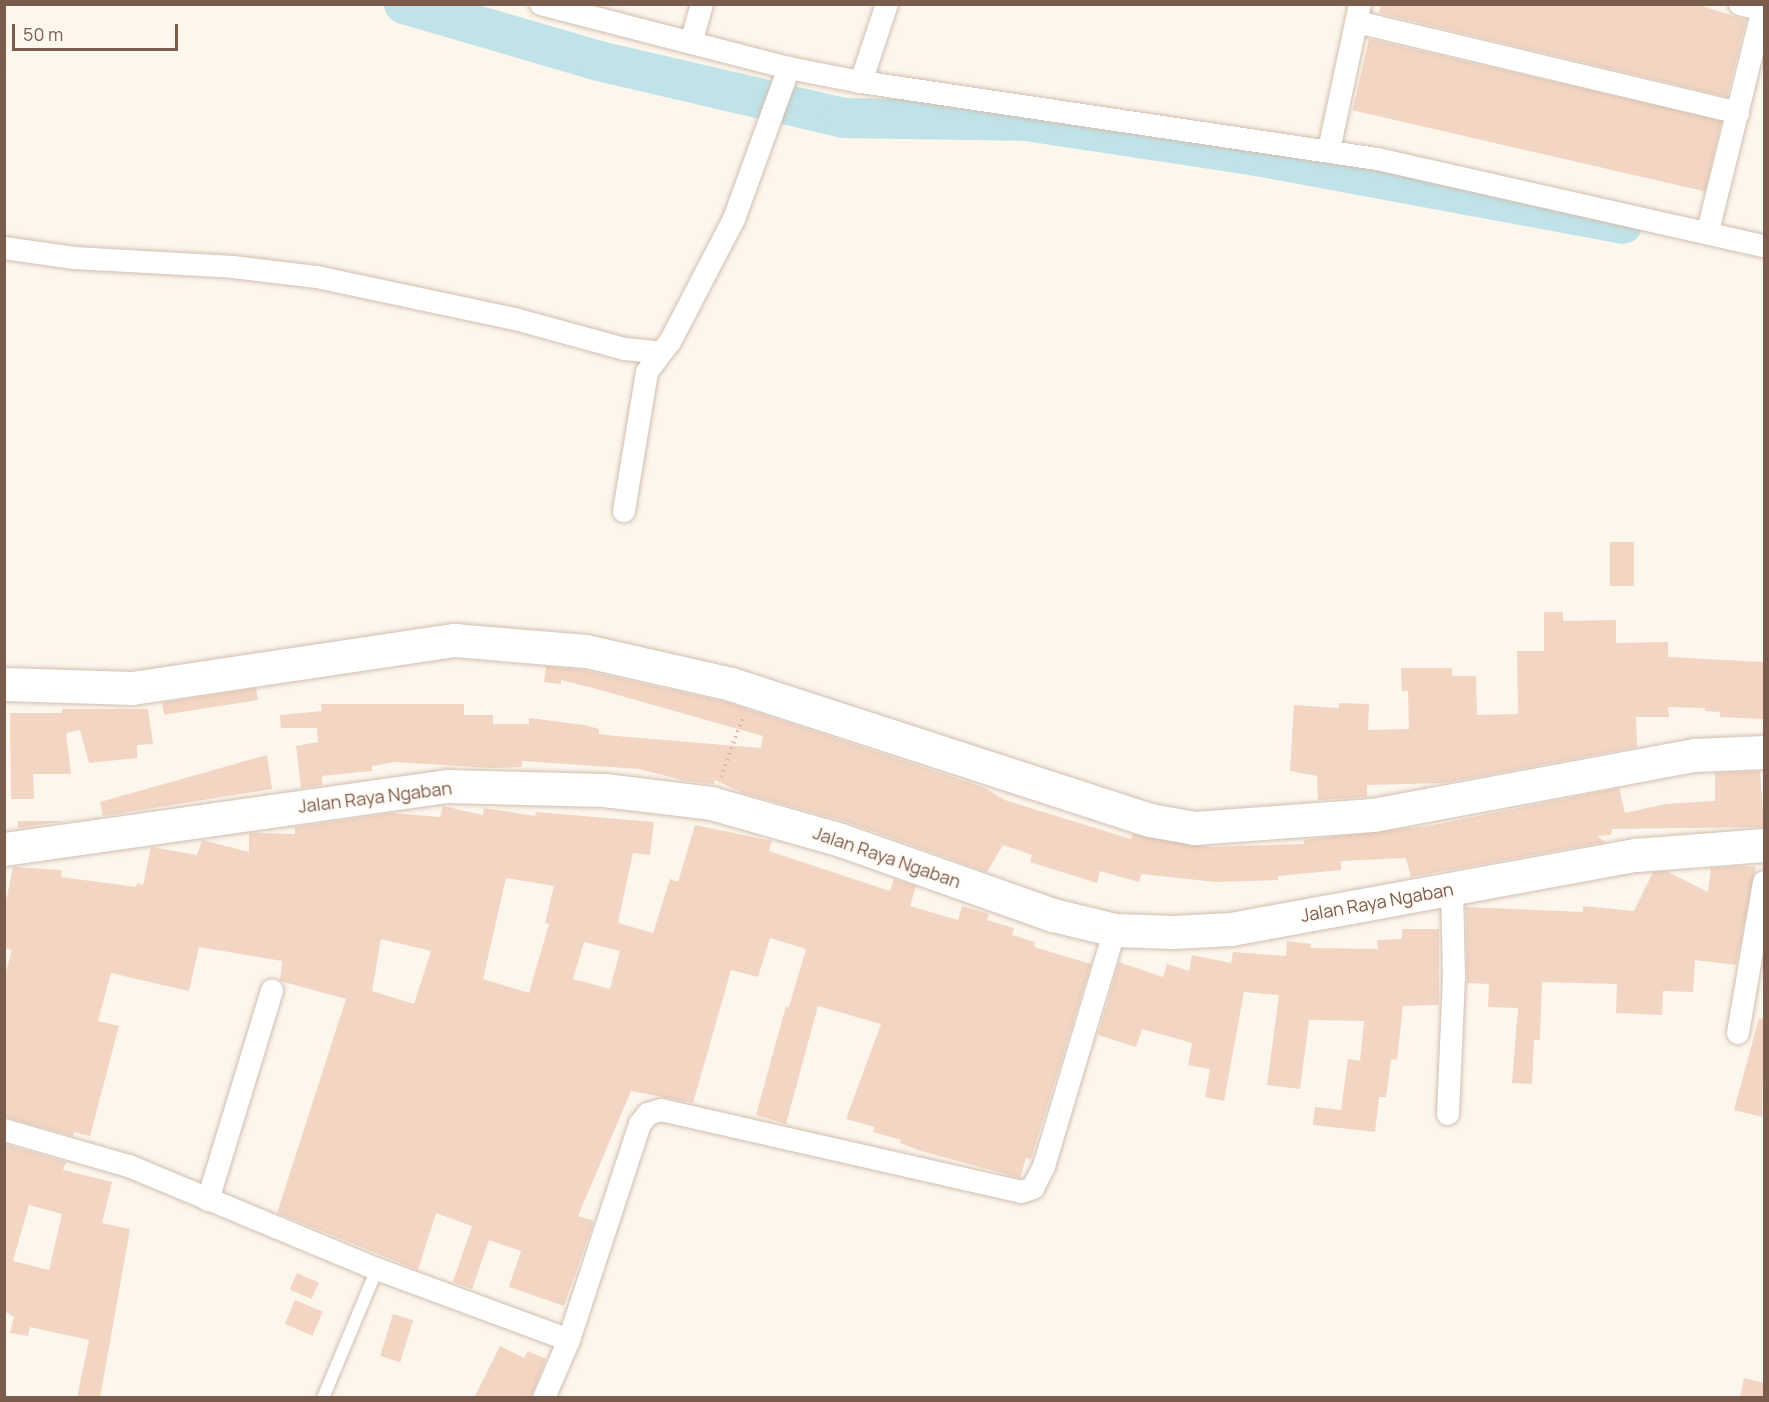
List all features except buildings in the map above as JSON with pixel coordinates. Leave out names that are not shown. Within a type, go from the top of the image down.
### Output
[{"type":"street","points":[[542,4],[789,68],[861,82],[1329,150],[1708,231],[1764,246]]},
{"type":"street","points":[[691,43],[702,4]]},
{"type":"street","points":[[861,82],[886,4]]},
{"type":"street","points":[[1708,231],[1764,7],[1740,4]]},
{"type":"street","points":[[1329,150],[1359,13],[1738,113]]},
{"type":"street","points":[[624,511],[643,382],[734,219],[760,153],[789,68]]},
{"type":"street","points":[[4,248],[74,258],[232,267],[316,277],[515,319],[625,349],[661,353]]},
{"type":"street","points":[[4,684],[132,688],[454,640],[586,651],[731,684],[1150,820],[1194,828],[1395,812],[1694,755],[1764,752]]},
{"type":"street","name":"Jalan Raya Ngaban","points":[[5,853],[447,786],[604,790],[711,803],[778,821],[1053,915],[1115,930],[1231,929],[1636,855],[1764,845]]},
{"type":"street","points":[[1738,1033],[1764,882]]},
{"type":"street","points":[[1448,1114],[1454,977],[1452,888]]},
{"type":"street","points":[[544,1398],[569,1340],[640,1124],[648,1114],[661,1110],[1021,1192],[1034,1188],[1044,1166],[1115,930]]},
{"type":"street","points":[[208,1200],[272,992]]},
{"type":"street","points":[[4,1130],[129,1166],[377,1269],[569,1340]]},
{"type":"lane","points":[[323,1398],[377,1269]]},
{"type":"path","points":[[722,772],[744,714]]},
{"type":"waterway","points":[[404,4],[599,61],[843,118],[1026,121],[1257,156],[1623,224]]}]
